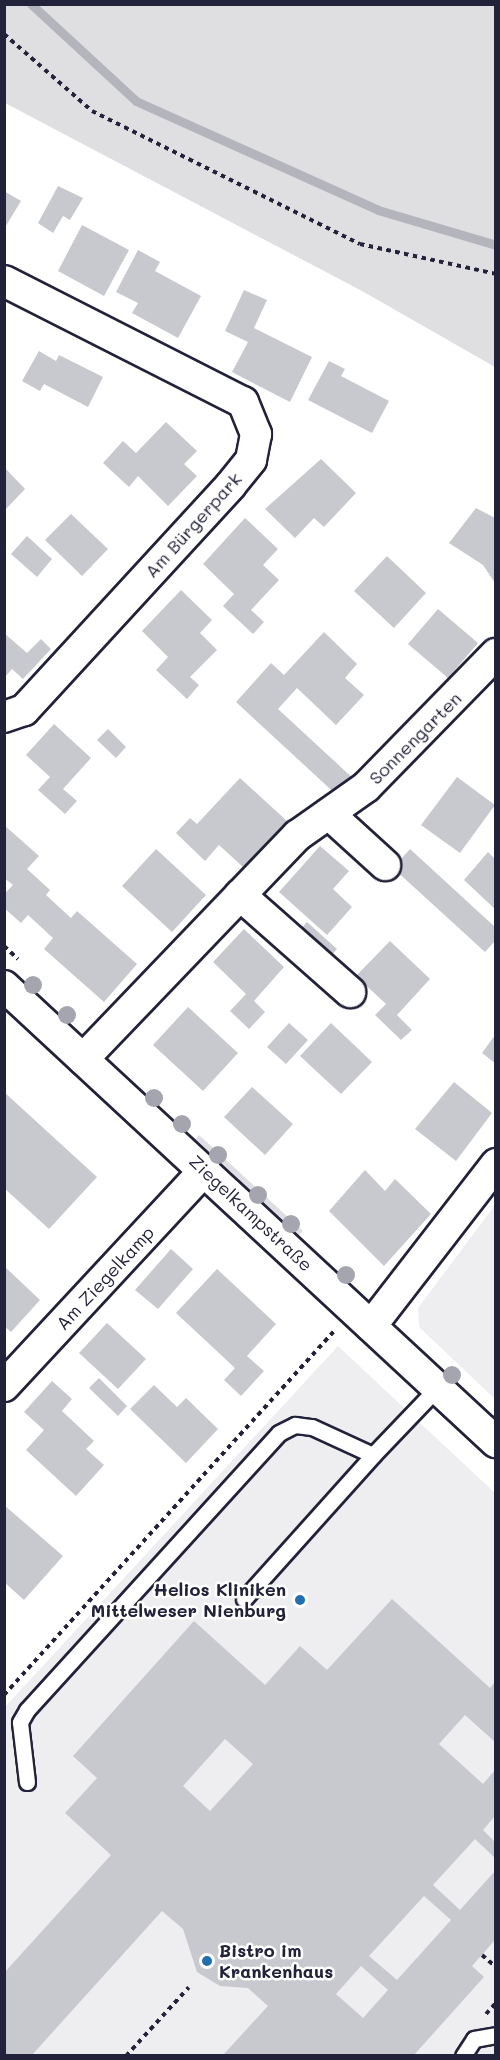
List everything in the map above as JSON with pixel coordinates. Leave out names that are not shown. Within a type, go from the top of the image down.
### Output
[{"type":"street","name":"Am Bürgerpark","points":[[4,281],[243,402],[256,434],[251,460],[231,485],[24,710],[4,717]]},
{"type":"street","name":"Sonnengarten","points":[[83,1059],[298,835],[329,814],[414,744],[495,654]]},
{"type":"street","points":[[329,814],[385,864]]},
{"type":"street","points":[[240,896],[350,992]]},
{"type":"street","name":"Ziegelkampstraße","points":[[4,986],[205,1170],[495,1442]]},
{"type":"street","points":[[363,1318],[495,1164]]},
{"type":"street","name":"Am Ziegelkamp","points":[[4,1386],[205,1170]]},
{"type":"lane","points":[[244,1599],[373,1455],[437,1388]]},
{"type":"lane","points":[[27,1782],[20,1722],[27,1710],[279,1433],[295,1425],[312,1427],[373,1455]]},
{"type":"lane","points":[[463,2055],[474,2039],[495,2035]]},
{"type":"path","points":[[4,34],[92,111],[360,244],[495,274]]},
{"type":"path","points":[[4,1695],[363,1318]]},
{"type":"path","points":[[482,1955],[495,1966]]},
{"type":"path","points":[[126,2055],[189,1987]]},
{"type":"shaded area","points":[[4,5],[495,5],[495,367],[362,291],[5,103]]},
{"type":"shaded area","points":[[199,1135],[303,1231],[299,1235],[196,1139]]},
{"type":"shaded area","points":[[495,1205],[495,1399],[419,1327],[418,1308]]},
{"type":"shaded area","name":"Helios Kliniken Mittelweser Nienburg","points":[[338,1346],[495,1493],[495,2055],[5,2055],[4,1708]]},
{"type":"building","points":[[58,186],[83,198],[70,220],[63,216],[53,233],[38,223]]},
{"type":"building","points":[[4,191],[21,201],[4,229]]},
{"type":"building","points":[[82,225],[129,250],[104,296],[58,271]]},
{"type":"building","points":[[138,250],[160,262],[155,271],[201,296],[178,338],[132,313],[138,303],[116,292]]},
{"type":"building","points":[[244,290],[267,300],[254,328],[312,357],[290,402],[232,372],[248,342],[225,331]]},
{"type":"building","points":[[39,351],[56,361],[59,355],[103,377],[88,407],[44,384],[40,391],[22,381]]},
{"type":"building","points":[[329,361],[345,369],[341,376],[389,401],[372,433],[308,400]]},
{"type":"building","points":[[166,422],[197,451],[184,464],[197,476],[168,506],[138,476],[129,487],[103,463],[123,441],[136,453]]},
{"type":"building","points":[[321,459],[356,493],[324,527],[314,518],[295,538],[265,509]]},
{"type":"building","points":[[5,468],[25,489],[5,510]]},
{"type":"building","points":[[476,508],[495,518],[495,583],[483,565],[449,543]]},
{"type":"building","points":[[71,514],[108,549],[82,576],[45,540]]},
{"type":"building","points":[[245,518],[278,549],[263,565],[279,580],[251,610],[264,622],[253,634],[223,606],[234,594],[203,564]]},
{"type":"building","points":[[27,536],[52,559],[37,577],[11,554]]},
{"type":"building","points":[[387,556],[426,593],[394,628],[354,591]]},
{"type":"building","points":[[181,590],[212,620],[200,633],[217,650],[190,677],[199,685],[187,699],[156,670],[168,657],[142,631]]},
{"type":"building","points":[[438,609],[478,643],[448,678],[408,644]]},
{"type":"building","points":[[324,632],[357,664],[345,678],[364,695],[336,725],[297,688],[278,709],[357,782],[341,799],[236,702],[271,663],[284,675]]},
{"type":"building","points":[[4,633],[27,653],[41,639],[51,649],[23,679],[12,669],[4,678]]},
{"type":"building","points":[[54,724],[91,758],[63,789],[77,801],[65,814],[38,790],[50,777],[26,755]]},
{"type":"building","points":[[108,729],[126,747],[116,758],[97,740]]},
{"type":"building","points":[[457,777],[495,805],[460,853],[421,825]]},
{"type":"building","points":[[240,778],[287,821],[244,868],[219,845],[205,861],[176,833],[190,818],[197,824]]},
{"type":"building","points":[[4,825],[39,856],[27,869],[50,890],[46,895],[71,918],[77,911],[137,964],[104,1002],[44,949],[53,938],[28,915],[21,923],[4,908],[4,894],[13,885],[4,878]]},
{"type":"building","points":[[320,846],[349,871],[333,889],[352,907],[327,935],[279,892]]},
{"type":"building","points":[[156,849],[206,895],[172,932],[122,886]]},
{"type":"building","points":[[410,849],[495,927],[495,941],[485,952],[393,868]]},
{"type":"building","points":[[488,852],[495,859],[495,909],[464,880]]},
{"type":"building","points":[[307,922],[337,949],[327,960],[297,933]]},
{"type":"building","points":[[244,929],[284,967],[254,1001],[265,1012],[249,1029],[230,1011],[246,994],[213,962]]},
{"type":"building","points":[[390,941],[430,979],[397,1015],[412,1030],[401,1040],[375,1015],[386,1004],[356,976]]},
{"type":"building","points":[[188,1007],[238,1053],[203,1091],[153,1045]]},
{"type":"building","points":[[289,1023],[308,1040],[286,1064],[267,1047]]},
{"type":"building","points":[[331,1023],[372,1062],[341,1094],[300,1056]]},
{"type":"building","points":[[495,1035],[495,1063],[482,1053]]},
{"type":"building","points":[[454,1082],[492,1113],[456,1161],[415,1129]]},
{"type":"building","points":[[252,1087],[293,1124],[265,1155],[224,1117]]},
{"type":"building","points":[[4,1092],[97,1177],[49,1229],[4,1188]]},
{"type":"building","points":[[365,1170],[385,1191],[395,1179],[431,1214],[384,1266],[329,1211]]},
{"type":"building","points":[[171,1249],[193,1269],[158,1309],[135,1290]]},
{"type":"building","points":[[4,1266],[40,1300],[11,1332],[4,1326]]},
{"type":"building","points":[[217,1269],[276,1324],[247,1356],[264,1371],[241,1396],[224,1380],[235,1368],[176,1313]]},
{"type":"building","points":[[107,1323],[146,1359],[118,1389],[79,1353]]},
{"type":"building","points":[[99,1378],[127,1406],[118,1416],[89,1388]]},
{"type":"building","points":[[52,1381],[72,1399],[62,1411],[94,1441],[86,1449],[104,1465],[76,1496],[26,1450],[44,1430],[24,1412]]},
{"type":"building","points":[[154,1385],[177,1407],[186,1398],[218,1429],[186,1463],[130,1409]]},
{"type":"building","points":[[4,1505],[63,1556],[24,1600],[4,1582]]},
{"type":"building","points":[[392,1599],[490,1688],[495,1682],[495,1742],[465,1715],[439,1744],[483,1784],[495,1770],[495,1816],[483,1830],[495,1842],[495,1858],[475,1839],[433,1885],[460,1910],[495,1871],[495,1940],[472,1966],[484,1977],[414,2055],[223,2055],[268,2006],[248,1988],[220,1986],[197,1972],[183,1929],[162,1911],[32,2055],[4,2055],[4,1973],[111,1855],[65,1813],[97,1778],[73,1756],[194,1621],[265,1685],[300,1646],[327,1670]],"holes":[[[225,1739],[253,1764],[210,1811],[183,1786]],[[424,1896],[451,1920],[397,1980],[369,1956]],[[361,1966],[388,1990],[363,2018],[336,1994]]]},
{"type":"waterway","points":[[31,4],[136,101],[378,210],[496,245]]},
{"type":"place","name":"Helios Kliniken Mittelweser Nienburg","points":[[300,1600]]},
{"type":"place","name":"Bistro im Krankenhaus","points":[[207,1961]]}]
